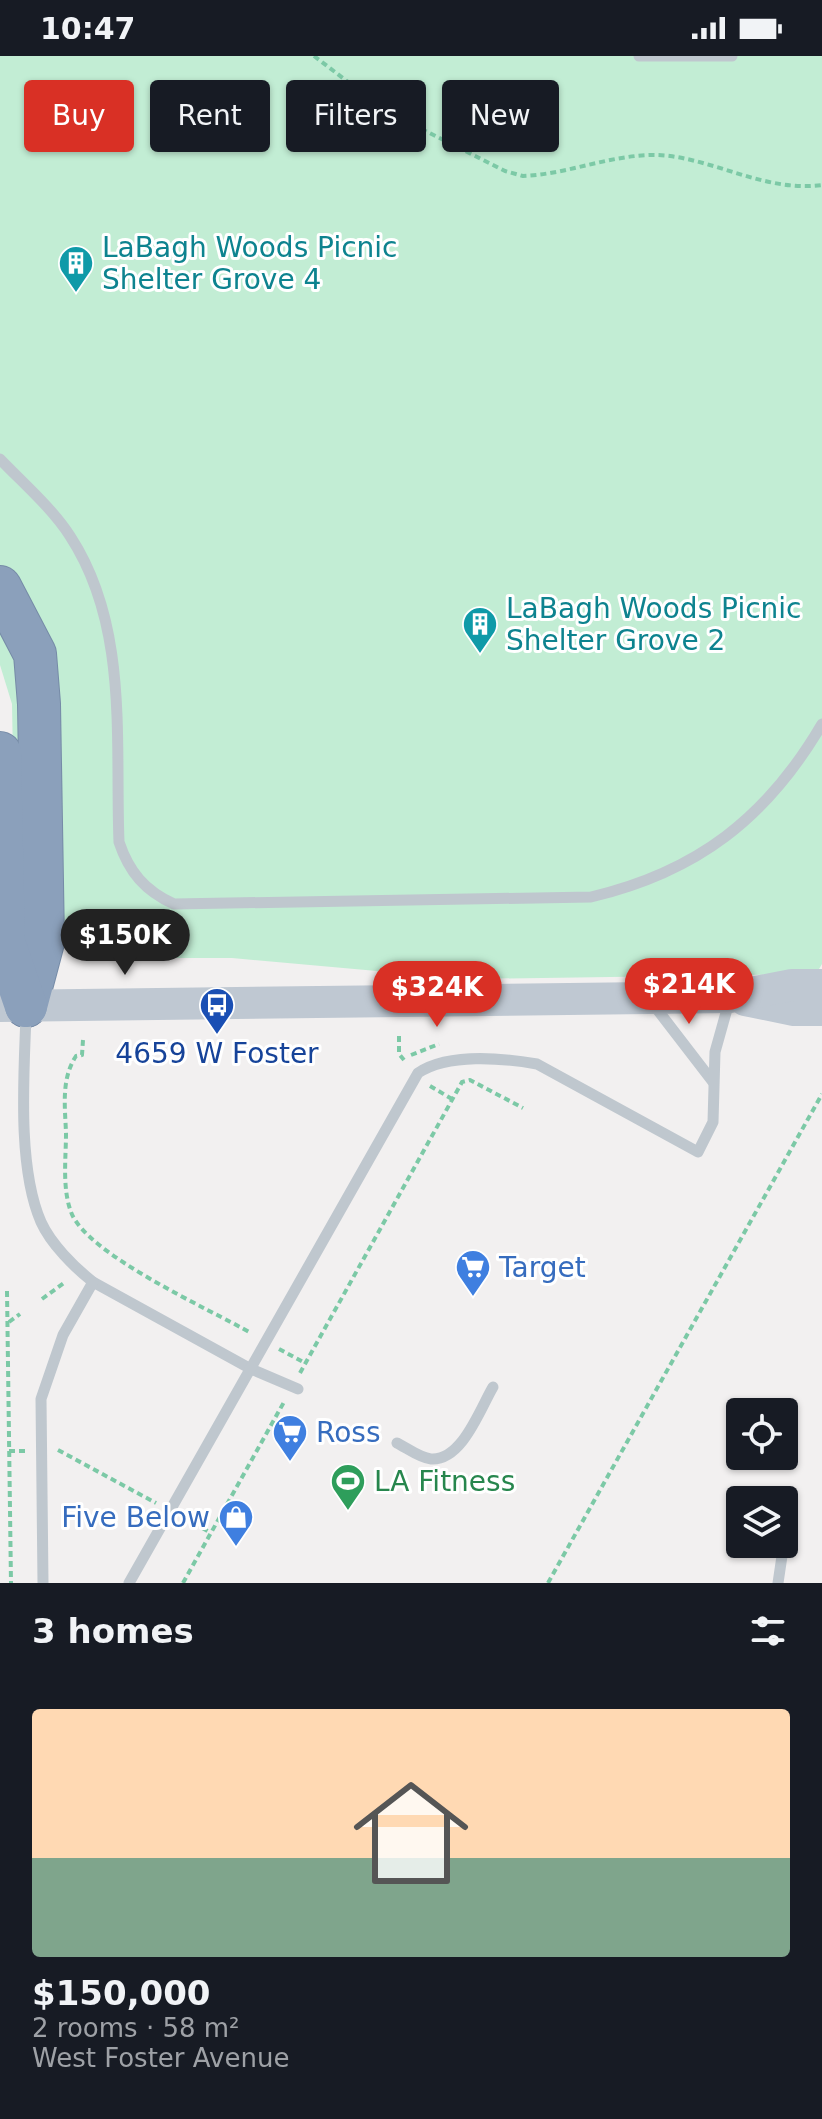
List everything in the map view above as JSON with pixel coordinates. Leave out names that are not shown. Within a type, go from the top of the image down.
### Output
[{"type":"highway","points":[[0,587],[35,654],[39,704],[43,942],[13,1006]]},
{"type":"highway","points":[[0,753],[4,942],[13,1006]]},
{"type":"main road","points":[[13,1006],[730,997],[792,985],[822,985]]},
{"type":"main road","points":[[730,997],[794,1010],[822,1010]]},
{"type":"lane","points":[[639,56],[732,56]]},
{"type":"lane","points":[[0,459],[68,532],[96,584],[105,616],[115,682],[119,842],[126,864],[140,881],[155,896],[174,904],[591,897],[618,891],[651,880],[700,856],[733,833],[778,790],[822,724]]},
{"type":"lane","points":[[129,1583],[418,1073],[432,1064],[508,1059],[537,1064],[698,1152],[713,1122],[715,1052],[730,997]]},
{"type":"lane","points":[[649,998],[714,1082]]},
{"type":"lane","points":[[13,1006],[27,1152],[42,1224],[75,1268],[93,1282],[251,1369],[295,1388]]},
{"type":"lane","points":[[43,1583],[41,1399],[63,1335],[93,1282]]},
{"type":"lane","points":[[397,1443],[428,1459],[444,1458],[458,1445],[493,1387]]},
{"type":"lane","points":[[778,1583],[782,1558]]},
{"type":"path","points":[[314,56],[386,111],[505,171],[523,176],[639,156],[672,156],[775,184],[822,185]]},
{"type":"path","points":[[399,1036],[399,1054],[404,1060]]},
{"type":"path","points":[[83,1040],[82,1055],[76,1056],[65,1076],[66,1189],[71,1212],[80,1229],[101,1249],[305,1363]]},
{"type":"path","points":[[183,1583],[295,1388],[305,1363],[462,1082],[470,1080],[523,1108]]},
{"type":"path","points":[[548,1583],[822,1094]]},
{"type":"path","points":[[42,1299],[64,1283]]},
{"type":"path","points":[[7,1291],[11,1583]]},
{"type":"path","points":[[8,1322],[20,1314]]},
{"type":"path","points":[[0,1331],[7,1331]]},
{"type":"path","points":[[9,1451],[60,1450],[211,1533]]},
{"type":"green space","points":[[0,56],[822,56],[822,964],[816,974],[466,979],[232,958],[114,958],[77,941],[65,926],[57,900],[0,569]]},
{"type":"green space","points":[[0,609],[24,671],[16,924],[12,704],[0,665]]},
{"type":"place","name":"LaBagh Woods Picnic Shelter Grove 4","points":[[76,294]]},
{"type":"place","name":"LaBagh Woods Picnic Shelter Grove 2","points":[[480,655]]},
{"type":"place","name":"4659 W Foster","points":[[217,1036]]},
{"type":"place","name":"Target","points":[[473,1298]]},
{"type":"place","name":"Ross","points":[[290,1463]]},
{"type":"place","name":"LA Fitness","points":[[348,1512]]},
{"type":"place","name":"Five Below","points":[[236,1548]]}]
